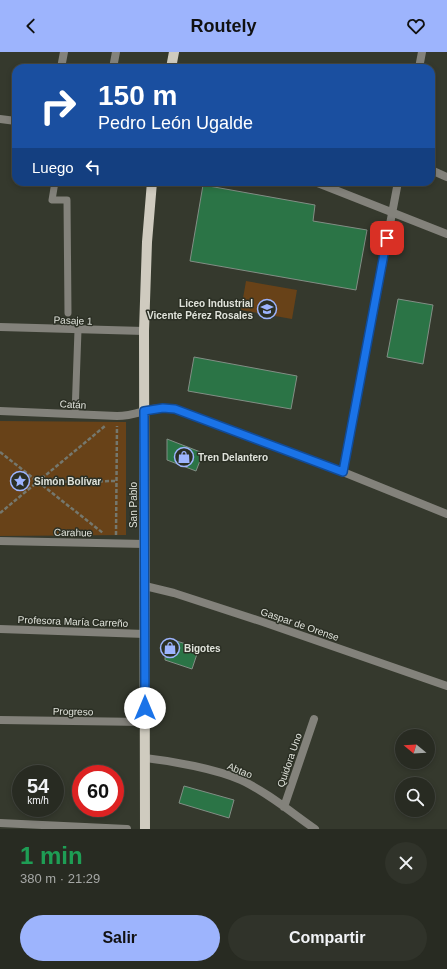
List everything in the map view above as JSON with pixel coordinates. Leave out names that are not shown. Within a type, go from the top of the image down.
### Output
[{"type":"main road","points":[[172,64],[174,52]]},
{"type":"main road","name":"San Pablo","points":[[145,829],[144,331],[147,242],[152,186]]},
{"type":"street","points":[[62,64],[64,52]]},
{"type":"street","points":[[114,64],[116,52]]},
{"type":"street","points":[[420,64],[422,52]]},
{"type":"street","points":[[0,119],[12,120]]},
{"type":"street","points":[[435,172],[447,177]]},
{"type":"street","points":[[325,186],[447,234]]},
{"type":"street","points":[[343,472],[397,186]]},
{"type":"street","name":"Pasaje 1","points":[[0,327],[144,331]]},
{"type":"street","name":"Catán","points":[[0,411],[129,416],[144,411],[163,408],[175,409],[343,472],[447,514]]},
{"type":"street","name":"Carahue","points":[[0,541],[145,544]]},
{"type":"street","name":"Gaspar de Orense","points":[[145,586],[169,592],[231,612],[447,686]]},
{"type":"street","name":"Profesora María Carreño","points":[[0,629],[145,634]]},
{"type":"street","name":"Quidora Uno","points":[[284,807],[314,719]]},
{"type":"street","name":"Progreso","points":[[0,720],[145,722]]},
{"type":"street","name":"Abtao","points":[[145,758],[208,770],[240,780],[284,807],[315,829]]},
{"type":"street","points":[[0,824],[33,827],[127,829]]},
{"type":"lane","points":[[54,186],[52,200],[67,200],[68,313]]},
{"type":"lane","points":[[75,414],[78,330]]},
{"type":"path","points":[[116,543],[117,416]]},
{"type":"path","points":[[0,513],[117,416]]},
{"type":"path","points":[[0,452],[116,543]]},
{"type":"path","points":[[38,482],[117,481]]},
{"type":"shaded area","points":[[246,281],[297,290],[292,319],[241,310]]},
{"type":"shaded area","points":[[0,421],[126,422],[126,535],[0,536]]},
{"type":"building","points":[[203,186],[315,205],[313,221],[367,230],[356,290],[190,261]]},
{"type":"building","points":[[398,299],[433,305],[423,364],[387,357]]},
{"type":"building","points":[[194,357],[297,376],[291,409],[188,391]]},
{"type":"building","name":"Tren Delantero","points":[[167,439],[203,453],[196,471],[167,460]]},
{"type":"building","points":[[170,639],[199,648],[192,669],[165,660],[166,642]]},
{"type":"building","points":[[184,786],[234,800],[229,818],[179,803]]},
{"type":"place","name":"Liceo Industrial Vicente Pérez Rosales","points":[[267,309]]},
{"type":"place","name":"Tren Delantero","points":[[184,457]]},
{"type":"place","name":"Simón Bolívar","points":[[20,481]]},
{"type":"place","name":"Bigotes","points":[[170,648]]},
{"type":"route","points":[[145,708],[144,411],[163,408],[175,409],[343,472],[387,238]]}]
